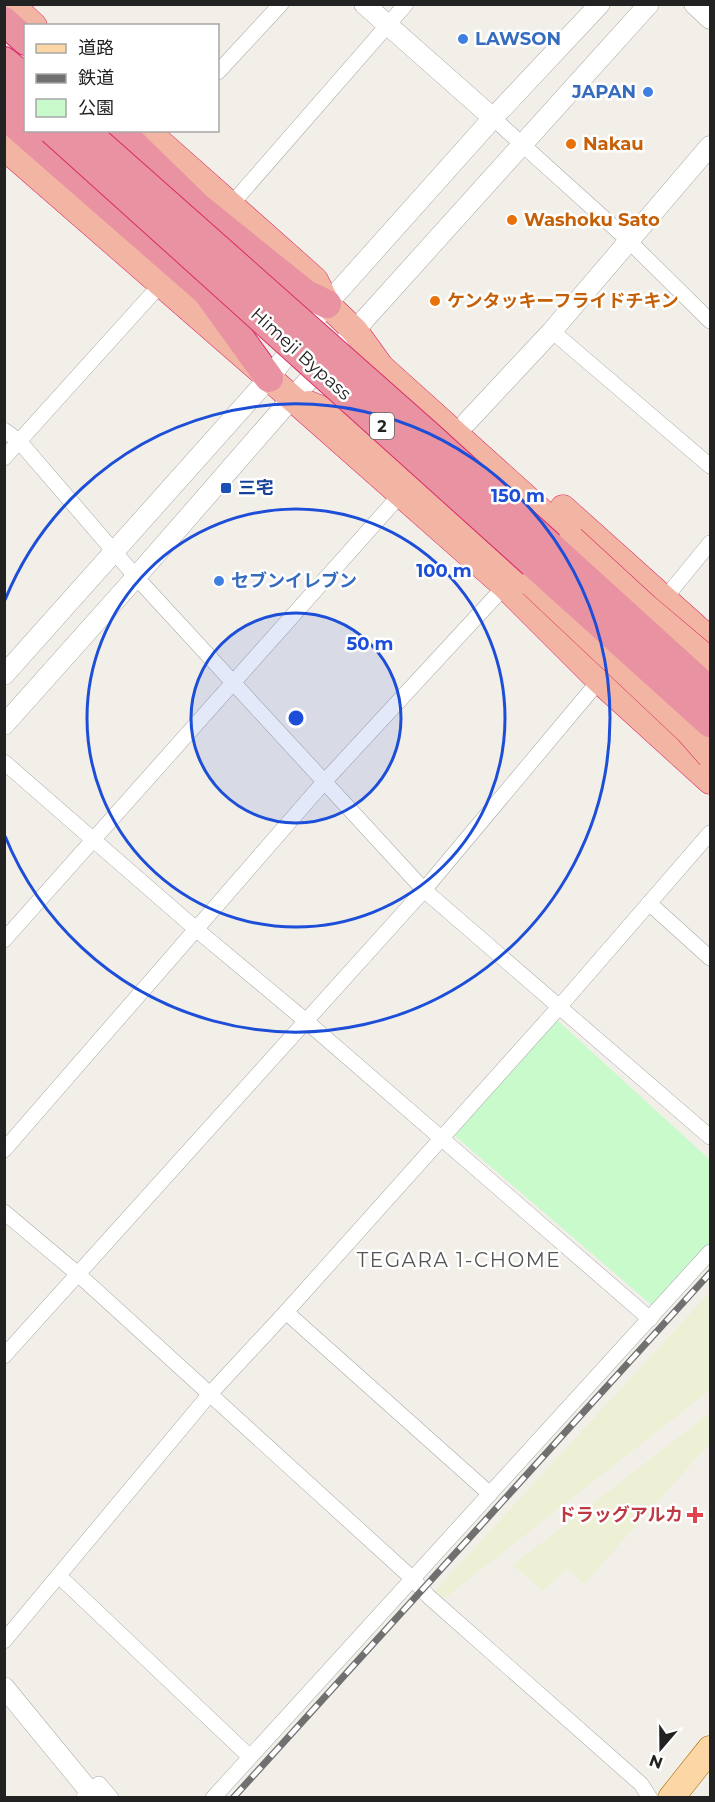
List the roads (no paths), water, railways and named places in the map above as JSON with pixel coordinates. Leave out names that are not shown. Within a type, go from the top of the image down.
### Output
[{"type":"highway","points":[[11,4],[32,24]]},
{"type":"highway","points":[[4,21],[24,39]]},
{"type":"highway","points":[[4,61],[24,77]]},
{"type":"highway","points":[[4,88],[14,125],[161,284],[505,586],[600,681],[711,781]]},
{"type":"highway","points":[[14,125],[207,292],[269,378]]},
{"type":"highway","name":"Himeji Bypass","points":[[54,132],[699,727],[711,748]]},
{"type":"highway","name":"Himeji Bypass","points":[[86,132],[427,434],[711,691]]},
{"type":"highway","points":[[121,132],[198,207],[306,294],[327,304],[354,330],[381,367],[646,606],[711,661]]},
{"type":"highway","points":[[155,133],[230,206],[315,280],[327,304]]},
{"type":"highway","points":[[354,330],[390,354],[711,640]]},
{"type":"highway","points":[[292,398],[341,417],[699,727],[711,756]]},
{"type":"main road","points":[[670,1797],[711,1749]]},
{"type":"street","points":[[219,71],[280,4]]},
{"type":"street","points":[[364,4],[628,240],[711,321]]},
{"type":"street","points":[[230,206],[406,4]]},
{"type":"street","points":[[4,675],[269,378],[327,304],[493,118],[600,4]]},
{"type":"street","points":[[4,725],[292,398],[648,4]]},
{"type":"street","points":[[694,4],[711,20]]},
{"type":"street","points":[[467,422],[552,331],[711,146]]},
{"type":"street","points":[[4,458],[161,284]]},
{"type":"street","points":[[552,331],[711,466]]},
{"type":"street","points":[[4,430],[19,441],[136,577],[424,890],[711,1137]]},
{"type":"street","points":[[4,940],[401,494]]},
{"type":"street","points":[[4,1356],[424,890],[600,681],[711,543]]},
{"type":"street","points":[[4,1150],[324,782],[505,586]]},
{"type":"street","points":[[4,762],[650,1319]]},
{"type":"street","points":[[4,1641],[209,1395],[560,1006],[711,833]]},
{"type":"street","points":[[649,903],[711,958]]},
{"type":"street","points":[[4,1212],[79,1275],[413,1579],[423,1591],[641,1784],[650,1797]]},
{"type":"street","points":[[213,1797],[711,1252]]},
{"type":"street","points":[[286,1312],[490,1494]]},
{"type":"street","points":[[59,1576],[250,1757]]},
{"type":"street","points":[[4,1687],[89,1795],[99,1784],[111,1797]]},
{"type":"railway","points":[[233,1798],[710,1273]]},
{"type":"place","name":"LAWSON","points":[[463,39]]},
{"type":"place","name":"JAPAN","points":[[648,92]]},
{"type":"place","name":"Nakau","points":[[571,144]]},
{"type":"place","name":"Washoku Sato","points":[[512,220]]},
{"type":"place","name":"ケンタッキーフライドチキン","points":[[435,301]]},
{"type":"place","name":"三宅","points":[[226,488]]},
{"type":"place","name":"セブンイレブン","points":[[219,581]]},
{"type":"place","name":"ドラッグアルカ","points":[[695,1515]]},
{"type":"district","name":"TEGARA 1-CHOME","points":[[459,1260]]}]
